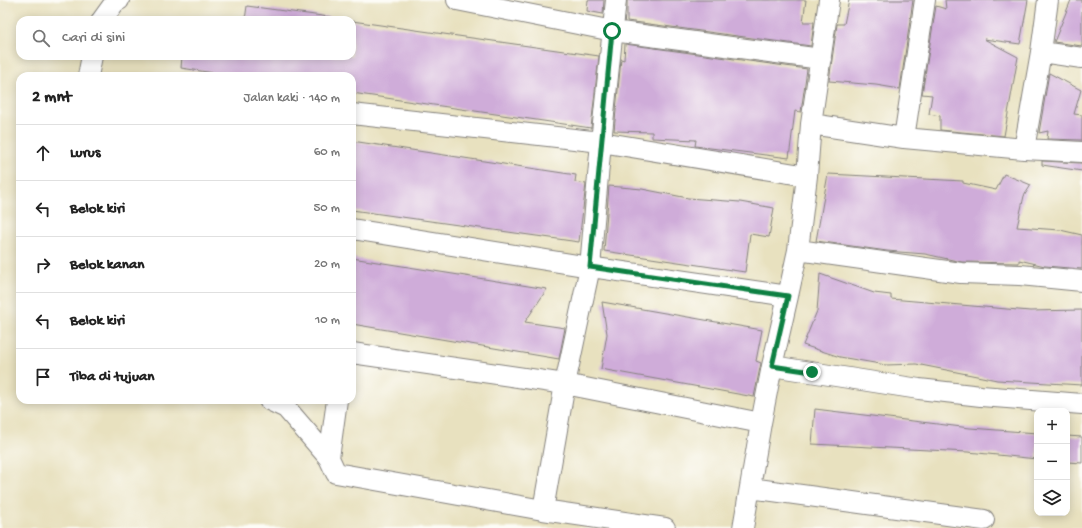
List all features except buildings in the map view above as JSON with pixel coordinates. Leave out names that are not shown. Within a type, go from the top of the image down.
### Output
[{"type":"street","points":[[105,16],[115,2],[119,0]]},
{"type":"street","points":[[457,0],[612,31],[821,59]]},
{"type":"street","points":[[543,510],[565,384],[590,267],[616,0]]},
{"type":"street","points":[[743,528],[772,366],[798,250],[807,176],[811,124],[829,0]]},
{"type":"street","points":[[904,138],[925,0]]},
{"type":"street","points":[[1024,149],[1041,52],[1048,0]]},
{"type":"street","points":[[1041,52],[1082,58]]},
{"type":"street","points":[[89,72],[91,60]]},
{"type":"street","points":[[356,114],[601,142],[807,176]]},
{"type":"street","points":[[811,124],[904,138],[1024,149],[1082,152]]},
{"type":"street","points":[[356,230],[590,267],[788,296]]},
{"type":"street","points":[[798,250],[962,273],[1020,275],[1082,281]]},
{"type":"street","points":[[356,354],[565,384],[761,423]]},
{"type":"street","points":[[772,366],[919,389],[981,396],[1082,404]]},
{"type":"street","points":[[278,404],[286,408],[329,458],[336,473],[543,510],[664,528]]},
{"type":"street","points":[[329,458],[336,404]]},
{"type":"street","points":[[750,488],[984,520]]},
{"type":"route","points":[[612,31],[590,267],[788,296],[772,366],[812,372]]}]
